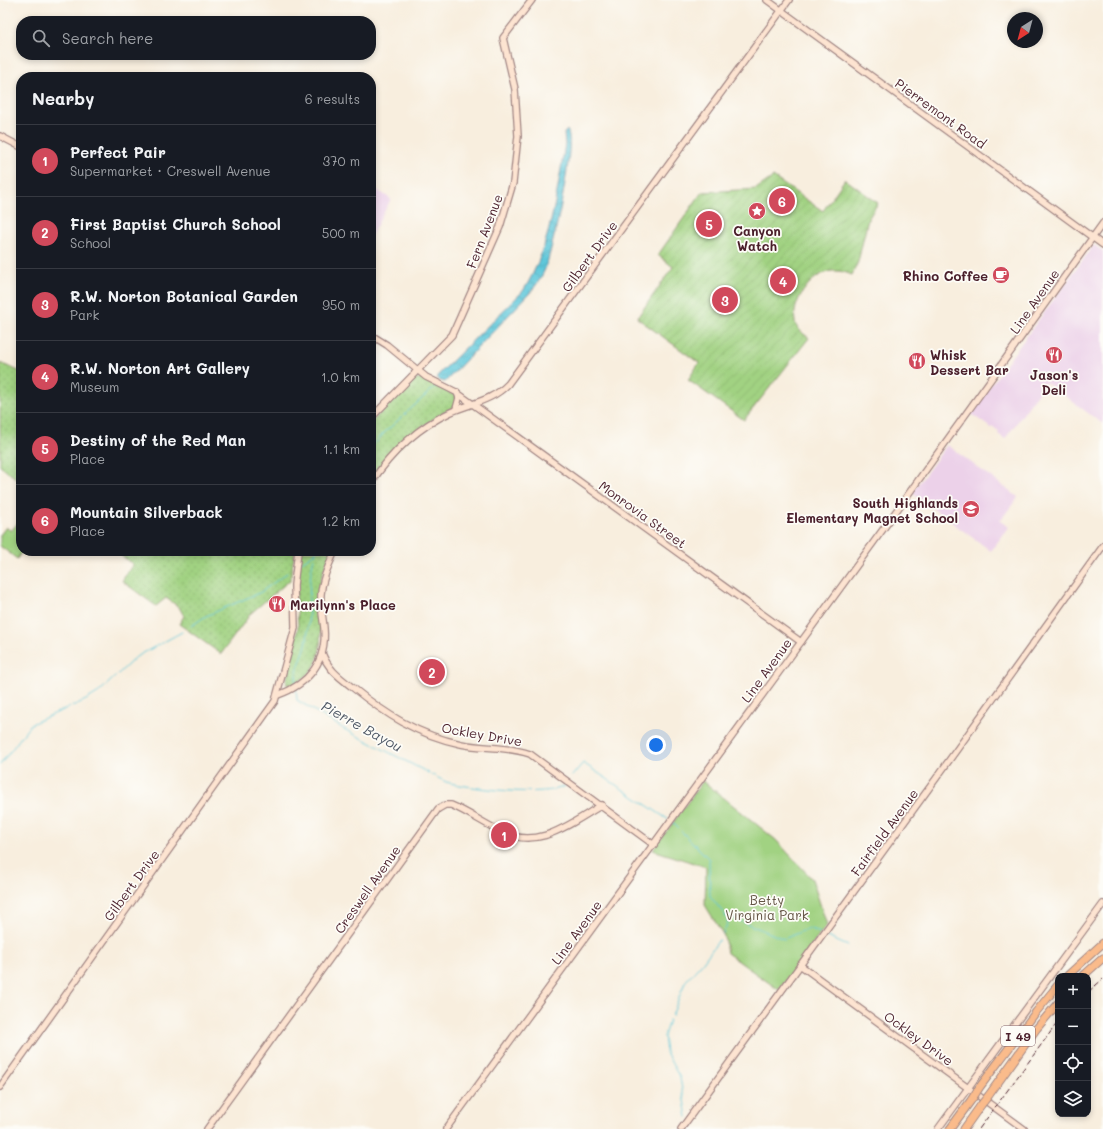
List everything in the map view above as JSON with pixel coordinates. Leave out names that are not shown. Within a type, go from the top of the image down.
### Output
[{"type":"highway","points":[[1070,973],[1103,943]]},
{"type":"highway","points":[[1086,973],[1103,958]]},
{"type":"highway","name":"I 49","points":[[950,1129],[979,1088],[1055,989]]},
{"type":"highway","name":"I 49","points":[[964,1129],[1055,1007]]},
{"type":"street","name":"Fern Avenue","points":[[376,413],[418,371],[454,331],[506,211],[515,170],[518,126],[516,89],[503,38],[532,0]]},
{"type":"street","name":"Pierremont Road","points":[[767,0],[1103,244]]},
{"type":"street","name":"Gilbert Drive","points":[[376,476],[389,459],[414,434],[456,409],[499,393],[516,374],[789,0]]},
{"type":"street","points":[[0,136],[16,144]]},
{"type":"street","name":"Line Avenue","points":[[446,1129],[654,845],[1103,223]]},
{"type":"street","points":[[376,338],[387,345],[429,379],[454,390],[472,404]]},
{"type":"street","points":[[454,390],[459,398],[456,409]]},
{"type":"street","name":"Monrovia Street","points":[[472,404],[800,642]]},
{"type":"street","name":"Fairfield Avenue","points":[[683,1126],[1103,546]]},
{"type":"street","points":[[278,695],[295,628],[294,585],[297,556]]},
{"type":"street","points":[[278,695],[298,685],[316,669],[322,653],[324,630],[321,602],[322,586],[333,556]]},
{"type":"street","name":"Ockley Drive","points":[[322,653],[329,667],[336,674],[375,706],[403,724],[447,741],[476,746],[511,749],[530,754],[602,805],[654,845]]},
{"type":"street","name":"Gilbert Drive","points":[[0,1087],[259,725],[278,695]]},
{"type":"street","name":"Creswell Avenue","points":[[207,1129],[438,809],[445,805],[451,805],[506,834],[519,838],[532,839],[551,834],[602,805]]},
{"type":"street","points":[[938,1129],[1103,904]]},
{"type":"street","name":"Ockley Drive","points":[[800,965],[1024,1129]]},
{"type":"shaded area","points":[[376,189],[391,199],[376,227]]},
{"type":"shaded area","points":[[1094,245],[1103,251],[1103,424],[1046,382],[1005,439],[998,434],[999,431],[993,427],[991,428],[970,413]]},
{"type":"shaded area","name":"South Highlands Elementary Magnet School","points":[[947,445],[1018,497],[1000,521],[1009,527],[991,551],[913,494],[913,491]]},
{"type":"green space","points":[[773,177],[823,211],[845,179],[878,203],[868,219],[858,262],[852,275],[837,271],[820,275],[813,280],[800,296],[795,313],[795,322],[799,329],[809,338],[744,420],[688,380],[699,363],[637,318],[673,267],[658,255],[702,192],[756,189]]},
{"type":"green space","points":[[0,363],[16,370],[16,478],[0,466]]},
{"type":"green space","points":[[422,378],[457,396],[456,406],[431,421],[409,438],[376,473],[376,417],[414,379]]},
{"type":"green space","points":[[16,525],[16,556],[19,556],[17,559],[0,546],[0,535],[6,527],[11,531]]},
{"type":"green space","points":[[122,556],[294,556],[290,580],[251,613],[221,654],[179,624],[184,616],[179,607],[166,598],[156,606],[122,581],[133,564]]},
{"type":"green space","points":[[300,556],[330,556],[324,571],[319,592],[320,640],[316,663],[310,672],[301,680],[294,684],[287,685],[286,682],[298,627],[296,590]]},
{"type":"green space","name":"Betty Virginia Park","points":[[703,781],[776,840],[812,879],[827,925],[779,990],[727,953],[724,936],[705,905],[706,867],[653,850]]},
{"type":"water","points":[[567,130],[569,139],[569,155],[566,175],[558,221],[542,276],[528,295],[445,382],[438,380],[438,375],[523,291],[532,275],[540,257],[551,220],[565,144],[564,133]]},
{"type":"waterway","name":"Pierre Bayou","points":[[376,442],[384,433],[437,385]]},
{"type":"waterway","points":[[302,562],[311,556]]},
{"type":"waterway","name":"Pierre Bayou","points":[[296,683],[297,672],[307,639],[311,573],[315,556]]},
{"type":"waterway","points":[[191,626],[206,616],[261,592],[287,573]]},
{"type":"waterway","points":[[0,765],[31,724],[86,700],[99,692],[136,657],[182,632]]},
{"type":"waterway","name":"Pierre Bayou","points":[[296,688],[297,700],[344,729],[446,782],[471,787],[525,792],[555,790],[565,786]]},
{"type":"waterway","name":"Pierre Bayou","points":[[572,776],[583,763],[669,820]]},
{"type":"waterway","points":[[672,822],[709,859],[710,896],[725,915],[728,922],[723,934]]},
{"type":"waterway","points":[[726,915],[784,939],[809,928],[820,933]]},
{"type":"waterway","points":[[825,936],[848,946]]},
{"type":"waterway","points":[[672,1016],[685,982],[703,962],[719,940]]},
{"type":"waterway","points":[[669,1020],[664,1036],[666,1053],[680,1078],[687,1117]]},
{"type":"waterway","points":[[688,1124],[689,1129]]},
{"type":"railway","points":[[1091,989],[1103,979]]},
{"type":"railway","points":[[979,1129],[1055,1026]]},
{"type":"place","name":"Mountain Silverback","points":[[782,201]]},
{"type":"place","name":"Canyon Watch","points":[[757,211]]},
{"type":"place","name":"Destiny of the Red Man","points":[[709,224]]},
{"type":"place","name":"Rhino Coffee","points":[[1001,275]]},
{"type":"place","name":"R.W. Norton Art Gallery","points":[[783,281]]},
{"type":"place","name":"R.W. Norton Botanical Garden","points":[[725,300]]},
{"type":"place","name":"Jason's Deli","points":[[1054,355]]},
{"type":"place","name":"Whisk Dessert Bar","points":[[917,361]]},
{"type":"place","name":"South Highlands Elementary Magnet School","points":[[971,509]]},
{"type":"place","name":"Marilynn's Place","points":[[277,604]]},
{"type":"place","name":"First Baptist Church School","points":[[432,672]]},
{"type":"place","name":"Perfect Pair","points":[[504,835]]}]
